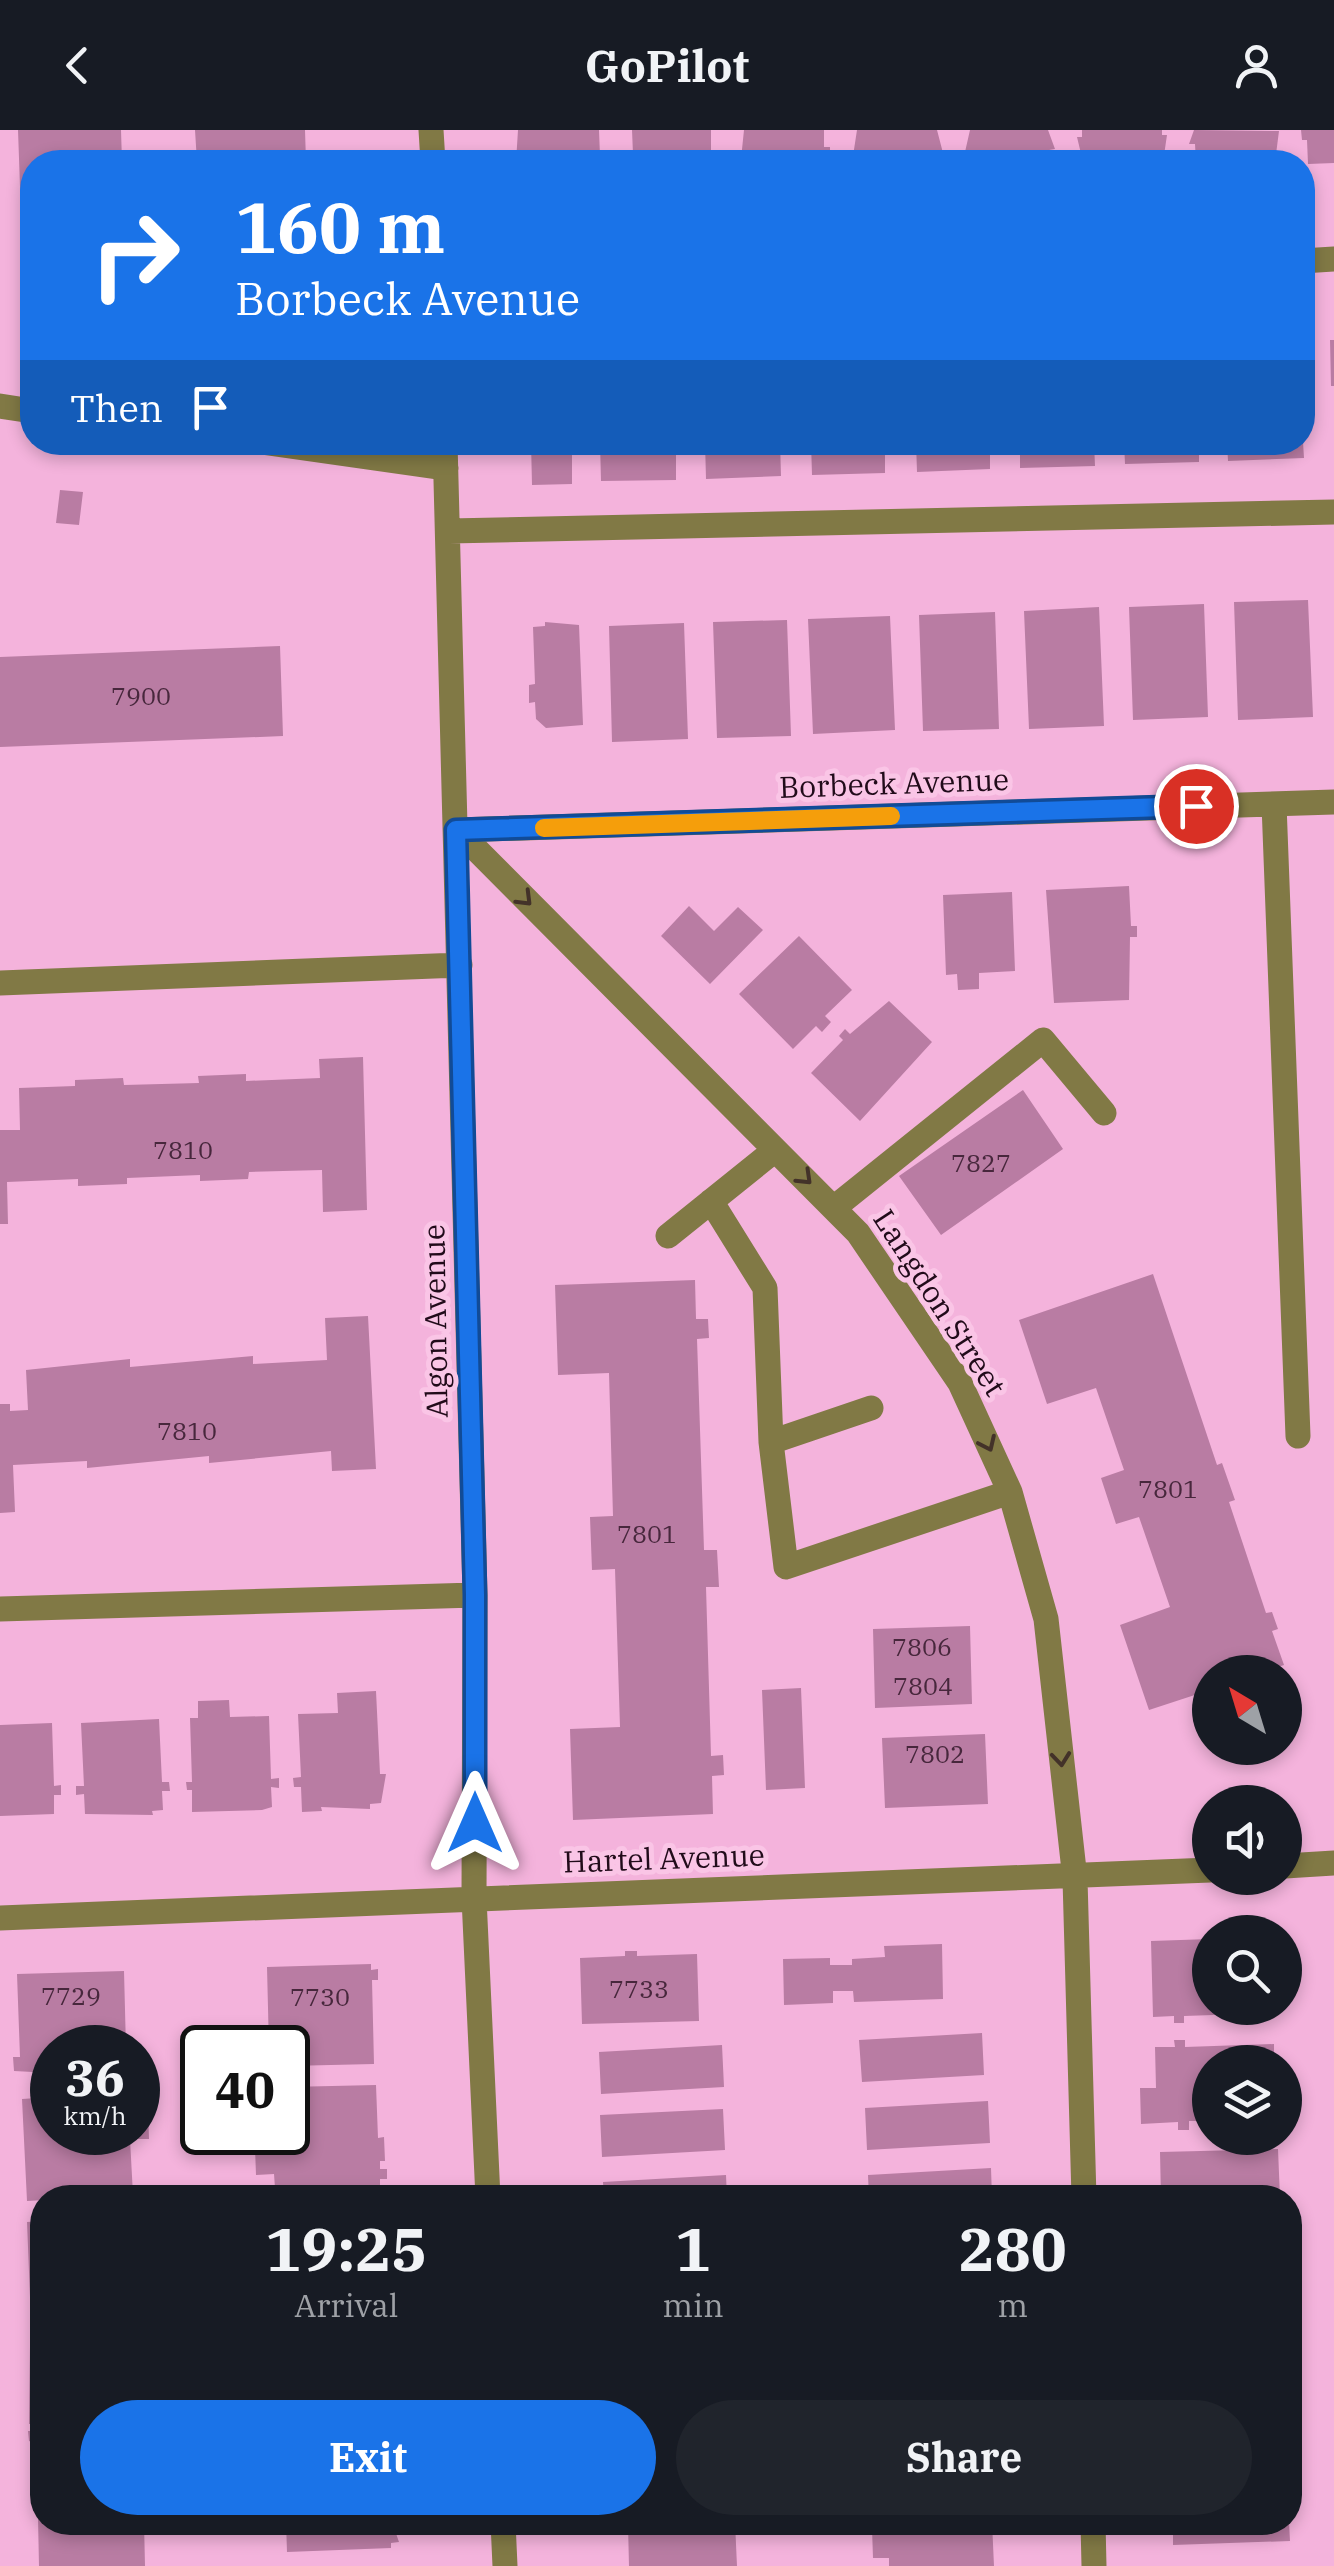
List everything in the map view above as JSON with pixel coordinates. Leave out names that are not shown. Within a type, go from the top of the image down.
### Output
[{"type":"street","name":"Algon Avenue","points":[[446,455],[475,1595],[474,1898],[487,2185]]},
{"type":"street","points":[[449,530],[1334,512]]},
{"type":"street","name":"Borbeck Avenue","points":[[456,830],[1334,802]]},
{"type":"street","points":[[1274,804],[1298,1436]]},
{"type":"street","name":"Langdon Street","points":[[456,830],[858,1232],[960,1383],[1010,1492],[1046,1620],[1074,1878],[1084,2185]]},
{"type":"street","points":[[0,984],[460,965]]},
{"type":"street","points":[[835,1207],[1043,1040],[1104,1113]]},
{"type":"street","points":[[668,1236],[775,1150]]},
{"type":"street","points":[[711,1201],[764,1288],[771,1442],[786,1567],[1010,1492]]},
{"type":"street","points":[[771,1442],[871,1408]]},
{"type":"street","points":[[0,1609],[475,1595]]},
{"type":"street","points":[[1302,1865],[1334,1863]]},
{"type":"street","name":"Hartel Avenue","points":[[0,1918],[1192,1871]]},
{"type":"street","points":[[504,2535],[505,2566]]},
{"type":"street","points":[[1093,2535],[1094,2566]]},
{"type":"building","points":[[18,130],[121,130],[122,150],[20,150],[20,187]]},
{"type":"building","points":[[195,130],[305,130],[306,150],[196,150]]},
{"type":"building","points":[[518,130],[599,130],[600,150],[517,150]]},
{"type":"building","points":[[632,130],[711,130],[711,150],[633,150]]},
{"type":"building","points":[[744,130],[824,130],[824,147],[830,147],[830,150],[742,150]]},
{"type":"building","points":[[857,130],[937,130],[942,150],[854,150]]},
{"type":"building","points":[[970,130],[1048,130],[1055,149],[1049,150],[965,150]]},
{"type":"building","points":[[1082,130],[1162,130],[1162,135],[1167,135],[1165,150],[1080,150],[1077,137],[1082,137]]},
{"type":"building","points":[[1194,130],[1279,131],[1277,150],[1195,150],[1195,144],[1189,144]]},
{"type":"building","points":[[1301,130],[1334,130],[1334,163],[1315,164],[1315,150],[1307,150],[1307,140],[1302,140]]},
{"type":"building","points":[[1330,340],[1334,340],[1334,386],[1331,386]]},
{"type":"building","points":[[531,455],[572,455],[572,484],[532,485]]},
{"type":"building","points":[[600,455],[676,455],[676,480],[601,481]]},
{"type":"building","points":[[705,455],[780,455],[781,476],[706,479]]},
{"type":"building","points":[[811,455],[885,455],[885,473],[812,475]]},
{"type":"building","points":[[916,455],[990,455],[990,469],[917,472]]},
{"type":"building","points":[[1020,455],[1095,455],[1095,466],[1020,468]]},
{"type":"building","points":[[1125,455],[1199,455],[1199,462],[1125,464]]},
{"type":"building","points":[[1228,455],[1304,458],[1228,461]]},
{"type":"building","points":[[60,490],[83,492],[79,525],[56,523]]},
{"type":"building","points":[[1308,600],[1313,717],[1238,720],[1234,602]]},
{"type":"building","points":[[1204,604],[1208,717],[1133,720],[1129,607]]},
{"type":"building","points":[[1099,607],[1104,726],[1029,729],[1024,611]]},
{"type":"building","points":[[995,612],[999,729],[923,731],[919,615]]},
{"type":"building","points":[[890,616],[895,730],[813,734],[808,619]]},
{"type":"building","points":[[787,620],[791,736],[717,738],[713,622]]},
{"type":"building","points":[[545,622],[579,625],[583,725],[546,728],[536,719],[535,702],[529,703],[529,685],[535,684],[533,627],[545,626]]},
{"type":"building","points":[[684,623],[688,739],[612,742],[609,626]]},
{"type":"building","points":[[280,646],[283,736],[0,747],[0,657]]},
{"type":"building","points":[[1129,886],[1131,926],[1137,926],[1137,937],[1130,937],[1129,1000],[1054,1003],[1046,890]]},
{"type":"building","points":[[1012,892],[1015,971],[979,973],[979,989],[958,990],[957,974],[946,975],[943,895]]},
{"type":"building","points":[[689,906],[714,931],[738,907],[763,930],[710,984],[661,936]]},
{"type":"building","points":[[799,936],[852,990],[825,1016],[831,1022],[822,1032],[816,1026],[793,1049],[739,994]]},
{"type":"building","points":[[889,1001],[932,1042],[860,1121],[811,1073],[843,1040],[839,1036],[845,1029],[850,1034]]},
{"type":"building","points":[[363,1057],[367,1210],[323,1212],[322,1170],[249,1172],[248,1179],[200,1181],[200,1175],[127,1178],[127,1184],[78,1186],[78,1179],[7,1182],[8,1224],[0,1224],[0,1130],[20,1130],[19,1088],[75,1086],[75,1080],[123,1078],[124,1085],[199,1083],[198,1076],[246,1074],[246,1081],[320,1078],[319,1059]]},
{"type":"building","points":[[1023,1090],[1063,1149],[941,1235],[899,1176]]},
{"type":"building","points":[[1153,1274],[1217,1465],[1222,1463],[1235,1500],[1229,1502],[1266,1613],[1272,1612],[1278,1629],[1272,1631],[1280,1655],[1192,1655],[1192,1696],[1149,1710],[1120,1625],[1170,1607],[1139,1517],[1116,1524],[1101,1478],[1124,1470],[1096,1388],[1047,1404],[1019,1320]]},
{"type":"building","points":[[695,1280],[696,1319],[708,1319],[709,1338],[697,1339],[704,1550],[717,1550],[719,1587],[706,1587],[711,1756],[723,1755],[724,1775],[712,1776],[713,1814],[573,1820],[570,1729],[620,1727],[615,1569],[592,1570],[590,1517],[613,1516],[609,1373],[558,1375],[555,1285]]},
{"type":"building","points":[[368,1316],[376,1469],[332,1471],[331,1451],[209,1463],[209,1456],[87,1468],[87,1461],[13,1465],[15,1512],[0,1513],[0,1404],[10,1404],[10,1411],[28,1410],[26,1370],[130,1359],[130,1367],[253,1356],[253,1364],[327,1360],[325,1318]]},
{"type":"building","points":[[970,1626],[972,1704],[875,1708],[873,1629]]},
{"type":"building","points":[[801,1688],[805,1788],[766,1790],[762,1690]]},
{"type":"building","points":[[376,1691],[380,1774],[386,1774],[381,1803],[370,1804],[370,1809],[321,1807],[322,1811],[302,1812],[301,1787],[294,1787],[293,1778],[301,1777],[298,1714],[338,1713],[337,1693]]},
{"type":"building","points":[[229,1700],[230,1717],[269,1716],[271,1779],[279,1778],[279,1788],[271,1787],[272,1807],[262,1810],[192,1812],[192,1790],[187,1790],[186,1782],[192,1782],[190,1718],[198,1718],[198,1701]]},
{"type":"building","points":[[159,1719],[162,1782],[169,1782],[170,1791],[162,1791],[163,1810],[152,1811],[153,1815],[85,1814],[84,1794],[76,1795],[76,1786],[84,1786],[81,1723]]},
{"type":"building","points":[[52,1723],[54,1786],[61,1785],[61,1795],[54,1795],[54,1814],[0,1816],[0,1725]]},
{"type":"building","points":[[985,1734],[988,1804],[885,1808],[882,1738]]},
{"type":"building","points":[[1192,1940],[1192,2016],[1184,2016],[1184,2023],[1174,2023],[1174,2016],[1153,2017],[1151,1941]]},
{"type":"building","points":[[942,1944],[943,1999],[854,2002],[853,1991],[833,1991],[833,2003],[784,2005],[783,1959],[830,1958],[830,1965],[852,1965],[852,1959],[885,1957],[884,1946]]},
{"type":"building","points":[[625,1951],[637,1951],[637,1956],[697,1954],[699,2021],[582,2024],[580,1958],[625,1956]]},
{"type":"building","points":[[371,1964],[371,1970],[378,1969],[378,1980],[372,1980],[374,2064],[310,2065],[310,2025],[268,2025],[267,1967]]},
{"type":"building","points":[[124,1971],[125,2025],[30,2025],[30,2072],[14,2071],[13,2057],[20,2057],[17,1974]]},
{"type":"building","points":[[982,2033],[984,2075],[862,2082],[859,2040]]},
{"type":"building","points":[[1174,2040],[1185,2040],[1185,2047],[1192,2047],[1189,2130],[1178,2130],[1178,2122],[1141,2124],[1140,2088],[1156,2088],[1155,2047],[1175,2047]]},
{"type":"building","points":[[722,2045],[724,2087],[601,2094],[599,2052]]},
{"type":"building","points":[[376,2085],[378,2138],[384,2137],[385,2161],[380,2161],[380,2169],[387,2169],[387,2179],[380,2179],[380,2185],[275,2185],[274,2174],[256,2175],[255,2155],[310,2155],[310,2086]]},
{"type":"building","points":[[30,2098],[30,2155],[131,2155],[132,2185],[30,2185],[27,2201],[22,2099]]},
{"type":"building","points":[[988,2101],[990,2143],[867,2150],[865,2108]]},
{"type":"building","points":[[723,2109],[725,2150],[602,2157],[600,2115]]},
{"type":"building","points":[[1160,2152],[1278,2155],[1279,2185],[1161,2185]]},
{"type":"building","points":[[991,2168],[992,2185],[868,2185],[868,2175]]},
{"type":"building","points":[[726,2175],[726,2185],[603,2185],[603,2182]]},
{"type":"building","points":[[27,2222],[30,2222],[30,2297]]},
{"type":"building","points":[[38,2535],[144,2535],[145,2566],[39,2566]]},
{"type":"building","points":[[286,2535],[397,2535],[399,2542],[391,2543],[391,2548],[287,2552]]},
{"type":"building","points":[[628,2535],[736,2535],[737,2566],[629,2566]]},
{"type":"building","points":[[872,2535],[993,2535],[994,2566],[889,2566],[889,2558],[873,2558]]},
{"type":"building","points":[[1173,2535],[1290,2535],[1290,2541],[1173,2545]]},
{"type":"slow traffic","points":[[544,828],[891,816]]},
{"type":"route","points":[[475,1823],[475,1595],[456,830],[1196,806]]}]
